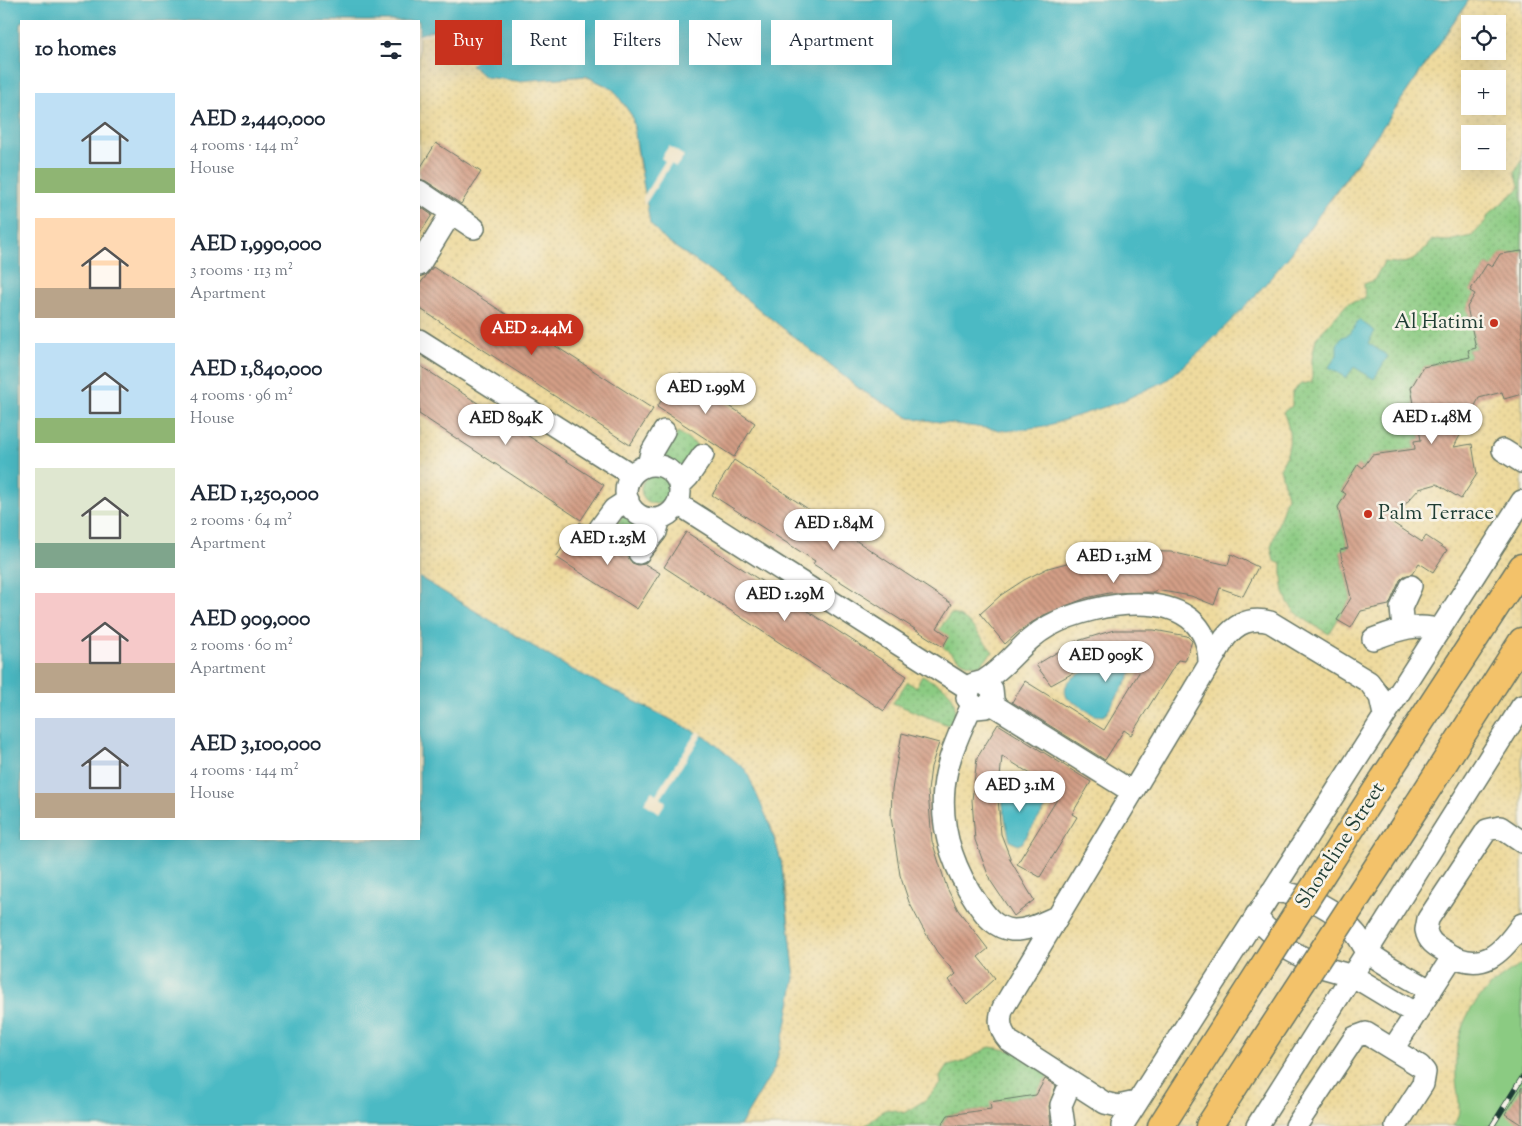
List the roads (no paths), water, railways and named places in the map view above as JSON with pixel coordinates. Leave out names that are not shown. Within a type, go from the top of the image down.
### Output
[{"type":"main road","name":"Shoreline Street","points":[[1161,1126],[1382,781],[1522,567]]},
{"type":"main road","name":"Shoreline Street","points":[[1209,1126],[1522,640]]},
{"type":"street","points":[[420,192],[474,228]]},
{"type":"street","points":[[420,263],[451,213]]},
{"type":"street","points":[[420,341],[640,470],[668,468],[675,475],[679,495],[978,695],[1131,791]]},
{"type":"street","points":[[664,432],[640,470],[627,484],[628,500],[632,509],[639,515],[648,518],[660,518],[672,511],[679,495],[703,455]]},
{"type":"street","points":[[1503,450],[1522,462]]},
{"type":"street","points":[[600,528],[614,509],[628,500]]},
{"type":"street","points":[[1122,1126],[1522,501]]},
{"type":"street","points":[[639,554],[656,532],[660,518]]},
{"type":"street","points":[[1404,629],[1401,608],[1410,586]]},
{"type":"street","points":[[1056,917],[1022,930],[1000,926],[983,911],[962,880],[954,863],[945,826],[944,788],[952,751],[978,695],[1017,650],[1047,627],[1083,611],[1120,604],[1159,607],[1185,615],[1197,626],[1205,640],[1209,664]]},
{"type":"street","points":[[1136,1102],[1118,1106],[1108,1104],[1013,1044],[1003,1033],[1000,1023],[1003,1008],[1056,917],[1225,638],[1237,626],[1253,620],[1270,622],[1369,682],[1380,697],[1384,715]]},
{"type":"street","points":[[1373,639],[1404,629],[1426,626],[1440,630]]},
{"type":"street","points":[[1257,1126],[1522,706]]},
{"type":"street","points":[[1522,842],[1500,827],[1487,830],[1428,919],[1426,930],[1429,940],[1452,956],[1464,961],[1477,962],[1490,959],[1501,952],[1522,924]]},
{"type":"street","points":[[1272,891],[1310,899],[1328,908],[1344,920],[1368,951],[1431,991]]},
{"type":"street","points":[[1256,915],[1264,926],[1291,951],[1321,967],[1353,976],[1416,1014]]},
{"type":"street","points":[[1393,1049],[1452,956]]},
{"type":"street","points":[[1296,1126],[1355,1037],[1362,1033],[1370,1034],[1420,1066],[1425,1076],[1423,1084],[1396,1126]]},
{"type":"street","points":[[1064,1126],[1061,1105],[1067,1090]]},
{"type":"water","points":[[0,0],[1469,0],[1389,118],[1290,255],[1256,295],[1201,351],[1167,380],[1120,402],[1046,426],[1007,431],[910,418],[861,390],[712,272],[666,241],[650,223],[632,116],[613,89],[586,76],[517,81],[485,77],[471,65],[502,65],[502,20],[435,20],[435,29],[420,35],[420,20],[20,20],[20,840],[420,840],[420,578],[569,668],[709,739],[746,770],[770,825],[781,861],[795,978],[786,1026],[774,1069],[740,1126],[0,1126]]},
{"type":"water","points":[[1359,320],[1375,331],[1368,343],[1388,356],[1374,379],[1354,367],[1346,378],[1329,367],[1337,355],[1337,345],[1342,337],[1350,334]]},
{"type":"water","points":[[1128,663],[1132,673],[1107,713],[1103,716],[1094,715],[1067,698],[1065,689],[1068,682],[1075,676],[1095,669]]},
{"type":"water","points":[[1007,774],[1019,776],[1049,793],[1049,803],[1022,843],[1018,845],[1010,841],[1003,808],[1003,790]]},
{"type":"railway","points":[[1492,1126],[1522,1078]]},
{"type":"place","name":"Al Hatimi","points":[[1494,323]]},
{"type":"place","name":"Palm Terrace","points":[[1368,514]]}]
